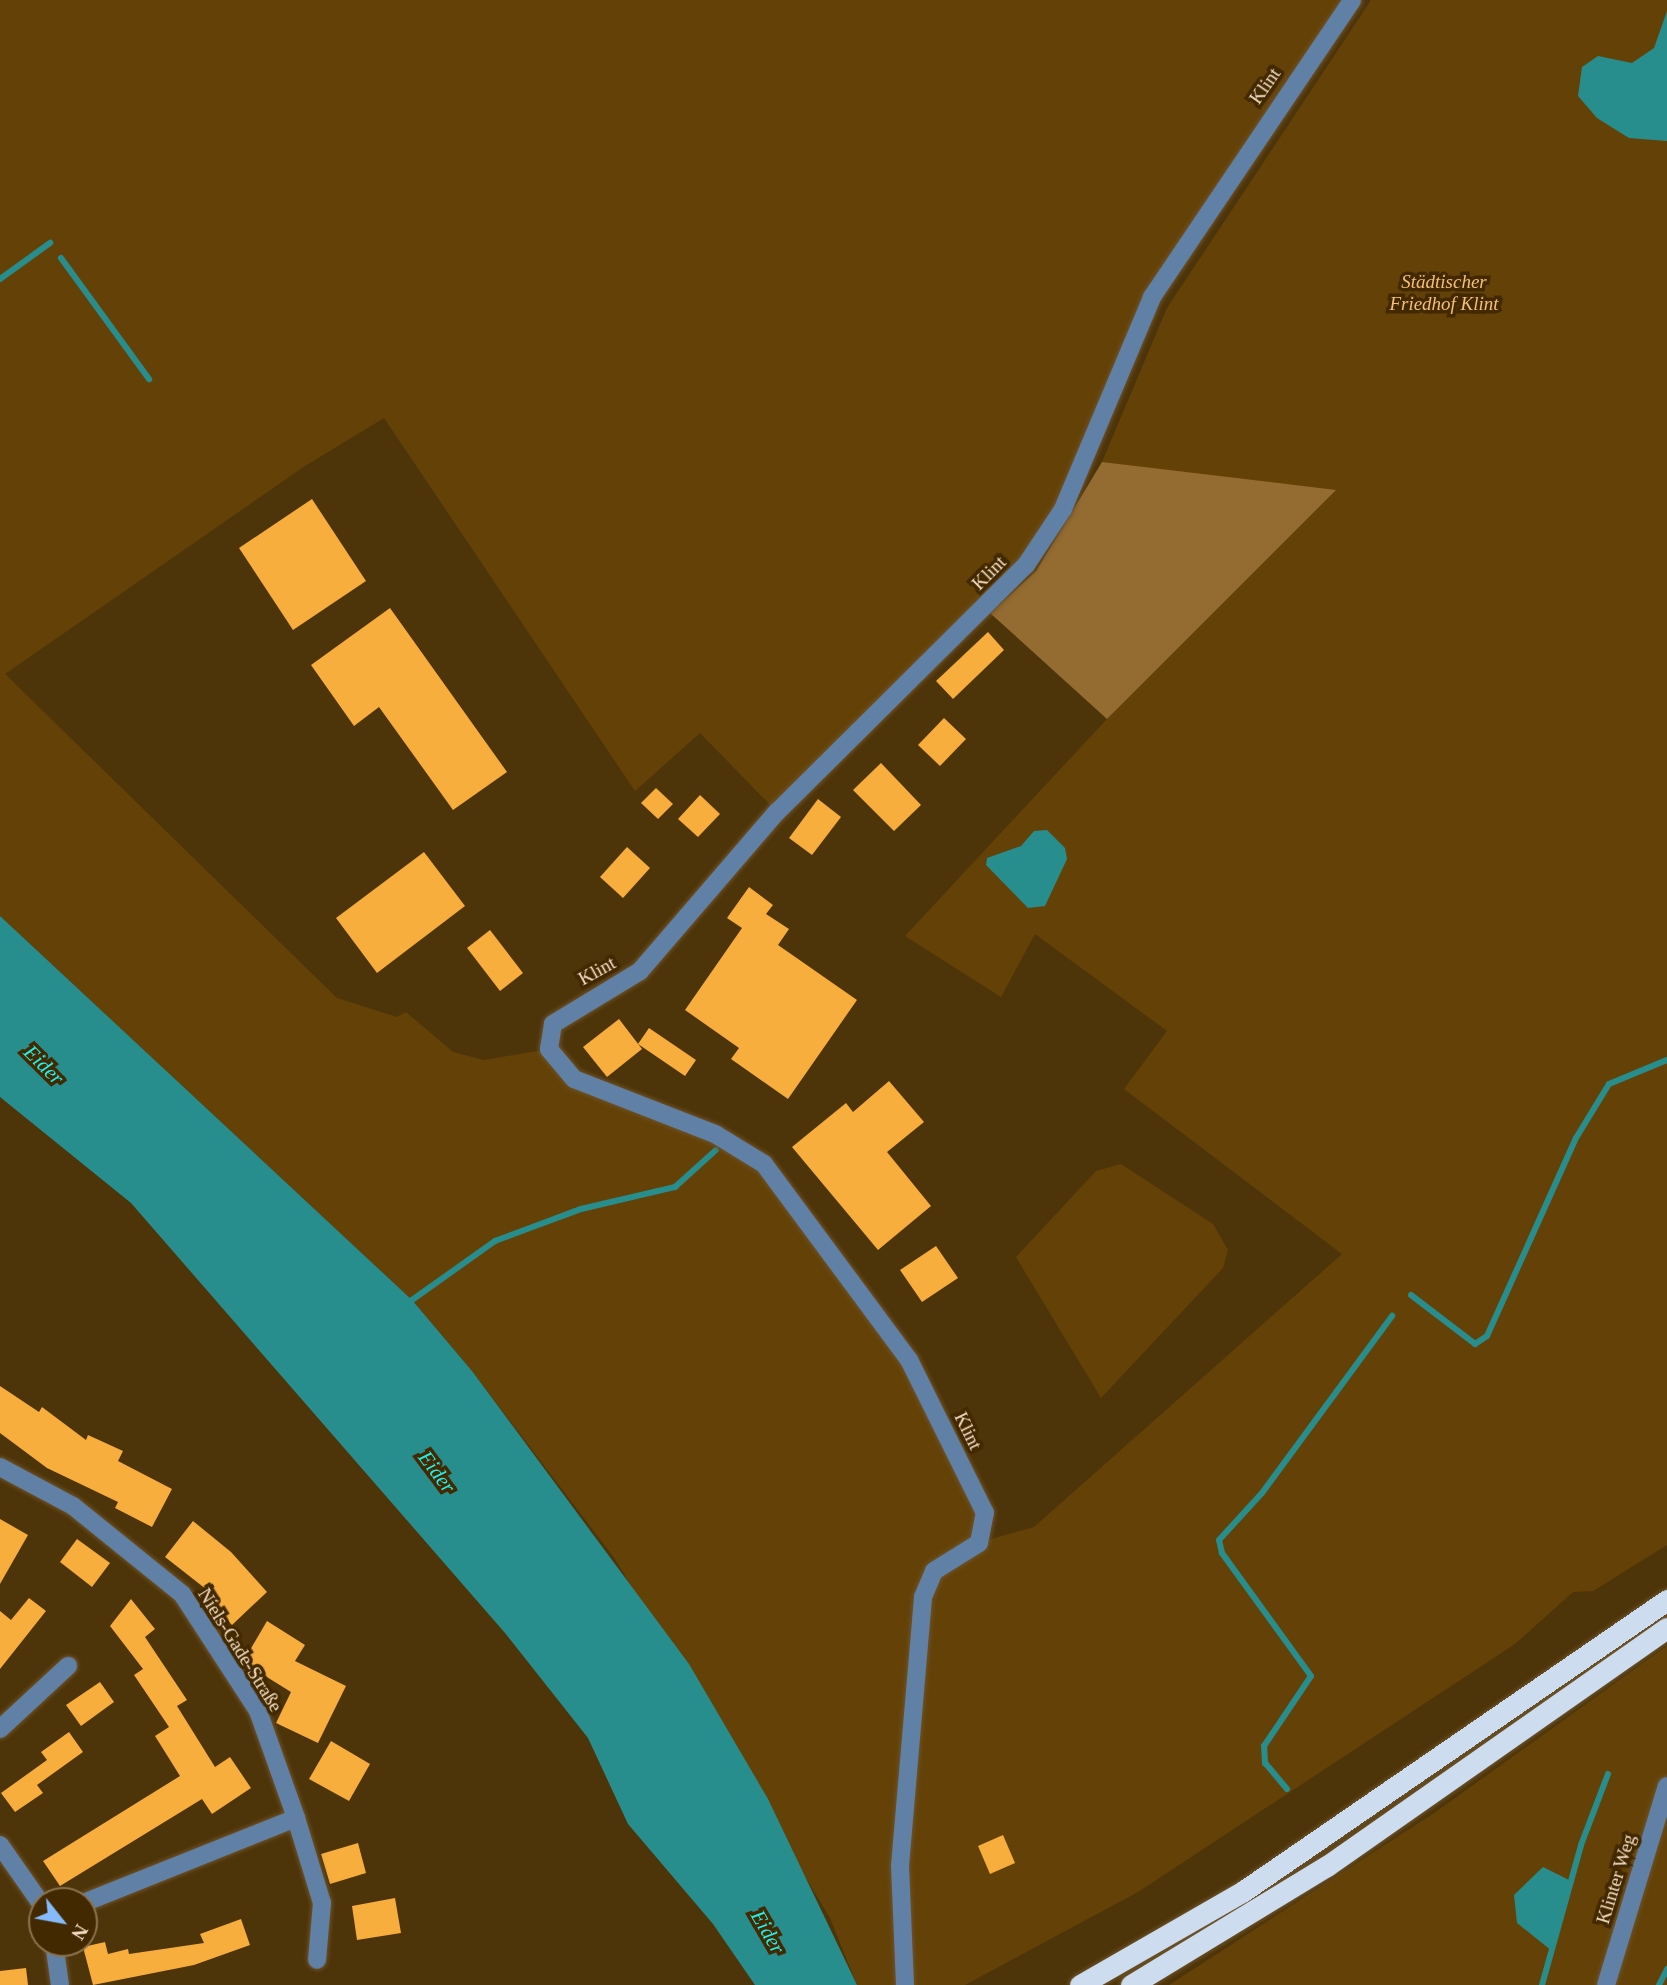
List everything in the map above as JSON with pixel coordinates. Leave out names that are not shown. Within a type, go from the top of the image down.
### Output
[{"type":"highway","points":[[1080,1985],[1242,1892],[1667,1601]]},
{"type":"highway","points":[[1131,1985],[1327,1866],[1667,1628]]},
{"type":"street","name":"Klint","points":[[905,1985],[900,1866],[923,1597],[934,1571],[979,1543],[985,1513],[909,1360],[764,1164],[715,1135],[574,1079],[549,1049],[553,1024],[639,971],[778,812],[1026,565],[1075,484],[1152,297],[1352,0]]},
{"type":"street","name":"Niels-Gade-Straße","points":[[0,1467],[73,1506],[182,1594],[258,1711],[296,1818],[322,1903],[317,1960]]},
{"type":"street","points":[[0,1729],[68,1666]]},
{"type":"street","name":"Klinter Weg","points":[[1606,1985],[1667,1786]]},
{"type":"street","points":[[98,1897],[296,1818]]},
{"type":"street","points":[[0,1845],[29,1887]]},
{"type":"street","points":[[56,1957],[60,1985]]},
{"type":"green space","name":"Städtischer Friedhof Klint","points":[[0,0],[1352,0],[1152,297],[1087,459],[1026,565],[777,812],[700,733],[635,791],[384,418],[305,466],[5,674],[337,998],[397,1017],[406,1012],[453,1052],[484,1060],[549,1049],[557,1063],[764,1164],[909,1360],[985,1513],[980,1542],[1034,1527],[1342,1254],[1124,1089],[1167,1031],[1035,934],[1001,997],[905,936],[1107,719],[1335,491],[1102,462],[1167,308],[1371,0],[1667,0],[1667,1545],[1593,1591],[1573,1592],[1515,1644],[1138,1892],[965,1985],[857,1985],[830,1918],[615,1559],[472,1371],[412,1300],[0,916]]},
{"type":"green space","points":[[1121,1164],[1213,1224],[1228,1250],[1223,1268],[1101,1398],[1016,1257],[1096,1171]]},
{"type":"green space","points":[[1667,1646],[1667,1985],[1169,1985],[1434,1813]]},
{"type":"shaded area","points":[[1102,462],[1336,490],[1107,719],[990,613],[1036,571]]},
{"type":"water","points":[[1667,11],[1667,141],[1629,138],[1597,118],[1578,96],[1582,67],[1598,56],[1632,63],[1654,48]]},
{"type":"water","points":[[1047,830],[1065,848],[1067,859],[1045,906],[1028,908],[986,865],[987,858],[1021,846],[1034,831]]},
{"type":"water","name":"Eider","points":[[0,916],[412,1300],[472,1371],[689,1664],[768,1799],[857,1985],[755,1985],[713,1924],[628,1824],[588,1738],[505,1633],[131,1203],[0,1097]]},
{"type":"water","points":[[1543,1867],[1571,1881],[1552,1951],[1517,1923],[1514,1895]]},
{"type":"building","points":[[312,499],[366,581],[293,630],[239,548]]},
{"type":"building","points":[[390,608],[507,772],[453,810],[379,707],[354,726],[311,665]]},
{"type":"building","points":[[988,632],[1004,650],[953,699],[936,681]]},
{"type":"building","points":[[944,718],[966,739],[940,766],[918,745]]},
{"type":"building","points":[[881,763],[921,805],[894,831],[853,790]]},
{"type":"building","points":[[656,788],[673,804],[658,819],[641,803]]},
{"type":"building","points":[[700,795],[720,814],[698,837],[678,819]]},
{"type":"building","points":[[818,799],[841,817],[812,855],[789,838]]},
{"type":"building","points":[[627,847],[650,868],[623,898],[600,877]]},
{"type":"building","points":[[424,852],[465,906],[377,973],[336,918]]},
{"type":"building","points":[[749,887],[773,905],[766,914],[789,929],[778,945],[857,1000],[788,1099],[731,1059],[739,1048],[685,1010],[742,928],[727,918]]},
{"type":"building","points":[[490,930],[523,973],[500,991],[467,948]]},
{"type":"building","points":[[619,1019],[642,1049],[607,1077],[583,1047]]},
{"type":"building","points":[[649,1028],[696,1060],[685,1076],[638,1044]]},
{"type":"building","points":[[889,1081],[924,1122],[887,1152],[931,1206],[878,1250],[792,1147],[846,1103],[853,1112]]},
{"type":"building","points":[[936,1246],[958,1278],[922,1302],[900,1270]]},
{"type":"building","points":[[0,1386],[39,1412],[42,1407],[86,1440],[88,1435],[123,1451],[118,1461],[172,1489],[152,1527],[115,1508],[118,1502],[47,1468],[0,1433]]},
{"type":"building","points":[[0,1519],[28,1535],[0,1584]]},
{"type":"building","points":[[193,1521],[231,1552],[267,1592],[232,1625],[206,1598],[211,1593],[165,1557]]},
{"type":"building","points":[[77,1539],[110,1563],[92,1587],[60,1562]]},
{"type":"building","points":[[29,1598],[46,1611],[0,1669],[0,1611],[11,1620]]},
{"type":"building","points":[[131,1599],[155,1629],[145,1637],[187,1700],[177,1706],[215,1767],[230,1757],[251,1788],[212,1814],[202,1799],[60,1886],[43,1861],[180,1776],[155,1736],[169,1727],[134,1675],[143,1669],[110,1626]]},
{"type":"building","points":[[267,1621],[305,1645],[295,1661],[346,1686],[318,1743],[276,1723],[291,1692],[243,1662]]},
{"type":"building","points":[[100,1682],[114,1702],[81,1726],[66,1705]]},
{"type":"building","points":[[69,1732],[83,1752],[37,1785],[43,1793],[15,1812],[1,1793],[47,1760],[41,1752]]},
{"type":"building","points":[[331,1741],[370,1764],[349,1801],[309,1779]]},
{"type":"building","points":[[1003,1835],[1015,1863],[990,1874],[978,1846]]},
{"type":"building","points":[[358,1843],[366,1873],[330,1884],[321,1854]]},
{"type":"building","points":[[395,1898],[401,1933],[357,1940],[352,1906]]},
{"type":"building","points":[[241,1919],[250,1945],[194,1965],[93,1985],[86,1957],[98,1957],[98,1944],[105,1942],[108,1954],[128,1949],[129,1954],[204,1943],[200,1934]]},
{"type":"building","points":[[26,1968],[28,1985],[0,1985],[0,1971]]},
{"type":"waterway","points":[[0,279],[50,243]]},
{"type":"waterway","points":[[61,258],[149,379]]},
{"type":"waterway","points":[[1411,1295],[1475,1344],[1487,1336],[1576,1138],[1609,1084],[1667,1060]]},
{"type":"waterway","points":[[412,1300],[495,1241],[581,1209],[675,1187],[716,1150]]},
{"type":"waterway","points":[[1287,1789],[1265,1763],[1264,1746],[1311,1676],[1222,1553],[1219,1540],[1262,1493],[1392,1316]]},
{"type":"waterway","points":[[1542,1985],[1581,1845],[1608,1774]]},
{"type":"waterway","points":[[1659,1985],[1667,1969]]}]
